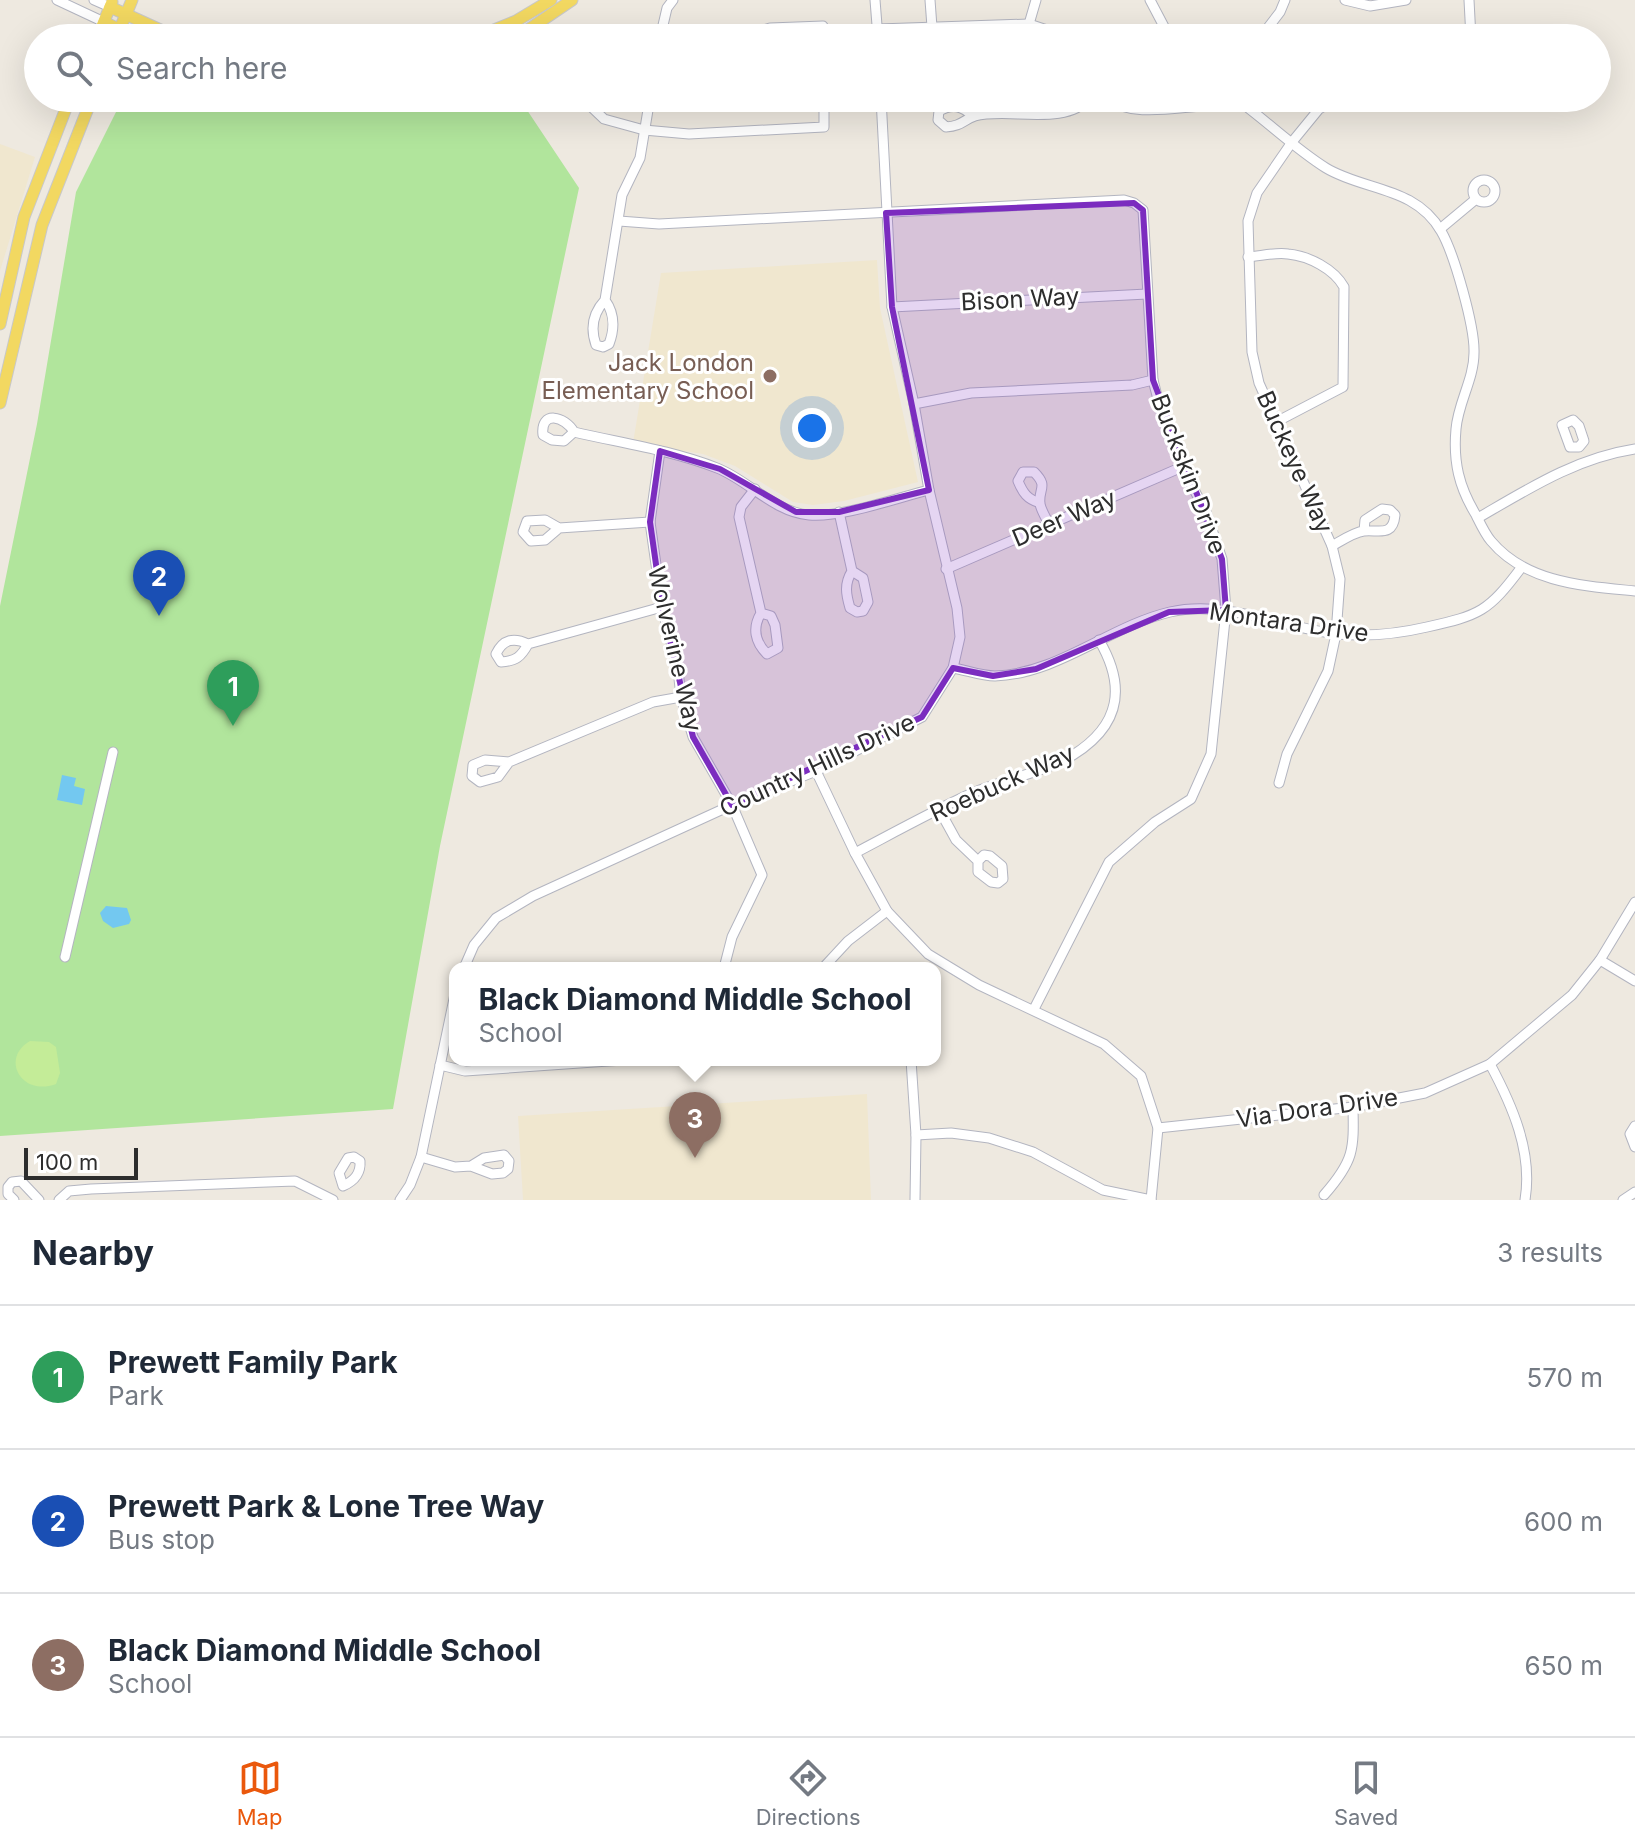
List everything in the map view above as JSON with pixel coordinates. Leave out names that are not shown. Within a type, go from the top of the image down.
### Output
[{"type":"main road","points":[[122,24],[132,0]]},
{"type":"main road","points":[[509,24],[551,0]]},
{"type":"main road","points":[[537,24],[572,0]]},
{"type":"main road","points":[[106,24],[104,22],[112,4],[148,24]]},
{"type":"main road","points":[[0,324],[24,217],[65,112]]},
{"type":"main road","points":[[0,403],[42,225],[86,112]]},
{"type":"street","points":[[57,0],[104,22]]},
{"type":"street","points":[[94,0],[112,4]]},
{"type":"street","points":[[663,24],[667,8],[673,0]]},
{"type":"street","points":[[875,0],[877,24]]},
{"type":"street","points":[[930,0],[932,24]]},
{"type":"street","points":[[1029,24],[1036,0]]},
{"type":"street","points":[[1150,0],[1163,24]]},
{"type":"street","points":[[1271,24],[1285,0]]},
{"type":"street","points":[[1345,0],[1370,6],[1406,0]]},
{"type":"street","points":[[1469,0],[1470,24]]},
{"type":"street","points":[[597,112],[604,119],[644,130],[689,134],[824,127],[824,112]]},
{"type":"street","points":[[605,300],[622,195],[640,158],[647,112]]},
{"type":"street","name":"Country Hills Drive","points":[[467,962],[474,945],[496,918],[533,896],[732,805],[816,771],[922,717],[953,668],[960,637],[957,608],[946,569],[892,307],[882,112]]},
{"type":"street","points":[[973,116],[1064,112]]},
{"type":"street","points":[[1253,112],[1328,170],[1390,191],[1418,205],[1440,229],[1451,255],[1474,340],[1475,356],[1456,424],[1454,459],[1463,493],[1490,540],[1521,568],[1560,581],[1635,591]]},
{"type":"street","name":"Buckeye Way","points":[[1279,783],[1287,754],[1328,671],[1336,634],[1340,579],[1332,546],[1259,383],[1252,352],[1248,221],[1257,193],[1317,112]]},
{"type":"street","points":[[1440,229],[1476,199]]},
{"type":"street","name":"Buckskin Drive","points":[[619,221],[659,224],[1124,200],[1143,210],[1153,380],[1162,415],[1182,467],[1206,512],[1222,559],[1226,610],[1211,754],[1191,799],[1155,822],[1109,862],[1034,1009]]},
{"type":"street","points":[[1248,257],[1288,253],[1315,262],[1337,275],[1344,287],[1343,387],[1278,421]]},
{"type":"street","name":"Bison Way","points":[[892,307],[1147,294]]},
{"type":"street","points":[[914,404],[971,393],[1132,385],[1153,380]]},
{"type":"street","points":[[574,432],[660,451],[720,469],[796,512],[809,515],[839,512],[929,490]]},
{"type":"street","points":[[1579,447],[1586,460]]},
{"type":"street","points":[[1478,518],[1586,460],[1635,449]]},
{"type":"street","name":"Wolverine Way","points":[[660,451],[650,522],[662,607],[678,670],[681,697],[693,737],[732,805],[762,875],[732,937],[726,962]]},
{"type":"street","name":"Deer Way","points":[[946,569],[1182,467]]},
{"type":"street","points":[[755,489],[741,507],[740,527],[761,613]]},
{"type":"street","points":[[1040,503],[1049,524]]},
{"type":"street","points":[[839,512],[852,571]]},
{"type":"street","points":[[559,528],[650,522]]},
{"type":"street","points":[[1332,546],[1364,531]]},
{"type":"street","name":"Montara Drive","points":[[953,668],[993,676],[1036,669],[1169,612],[1197,608],[1226,610],[1336,634],[1378,636],[1470,617],[1498,598],[1521,568]]},
{"type":"street","points":[[528,644],[662,607]]},
{"type":"street","name":"Roebuck Way","points":[[855,853],[969,795],[1072,756],[1099,734],[1114,710],[1116,684],[1110,659],[1099,640]]},
{"type":"street","points":[[509,762],[653,702],[681,697]]},
{"type":"street","points":[[65,957],[113,752]]},
{"type":"street","points":[[816,771],[887,911],[928,954],[979,985],[1104,1044],[1141,1076],[1158,1128],[1151,1200],[1103,1190],[1033,1152],[989,1138],[951,1133],[916,1135]]},
{"type":"street","points":[[940,811],[956,840],[978,861]]},
{"type":"street","name":"Via Dora Drive","points":[[1158,1128],[1353,1107],[1425,1093],[1490,1064],[1572,995],[1600,960],[1635,902]]},
{"type":"street","points":[[829,962],[848,941],[887,911]]},
{"type":"street","points":[[1600,960],[1635,981]]},
{"type":"street","points":[[400,1200],[410,1185],[421,1157],[449,1022]]},
{"type":"street","points":[[1490,1064],[1512,1110],[1526,1161],[1528,1182],[1525,1200]]},
{"type":"street","points":[[440,1065],[465,1071],[506,1066]]},
{"type":"street","points":[[911,1066],[916,1135],[915,1200]]},
{"type":"street","points":[[1324,1198],[1345,1172],[1354,1143],[1353,1107]]},
{"type":"street","points":[[1635,1126],[1630,1134],[1635,1147]]},
{"type":"street","points":[[421,1157],[455,1167],[471,1166]]},
{"type":"street","points":[[14,1200],[8,1194],[8,1187],[12,1182],[21,1181],[39,1200]]},
{"type":"street","points":[[59,1200],[69,1191],[91,1189],[295,1181],[335,1200],[343,1186]]},
{"type":"street","points":[[1623,1200],[1635,1192]]},
{"type":"highlighted area","points":[[1134,203],[1143,210],[1153,380],[1222,559],[1226,610],[1169,612],[1036,669],[993,676],[953,668],[922,717],[732,805],[693,737],[662,607],[650,522],[660,451],[720,469],[796,512],[839,512],[929,490],[892,307],[886,213]]},
{"type":"shaded area","points":[[0,144],[35,157],[0,271]]},
{"type":"shaded area","name":"Jack London Elementary School","points":[[877,260],[880,308],[918,482],[844,501],[813,505],[793,502],[735,466],[703,454],[633,443],[661,273]]},
{"type":"shaded area","points":[[867,1094],[871,1200],[523,1200],[518,1116]]},
{"type":"green space","points":[[116,112],[528,112],[579,188],[440,846],[393,1109],[0,1136],[0,606],[37,424],[76,192]]},
{"type":"green space","points":[[30,1041],[49,1042],[56,1047],[60,1073],[56,1084],[44,1087],[33,1085],[24,1081],[19,1074],[16,1057]]},
{"type":"water","points":[[62,775],[76,778],[74,786],[85,789],[82,805],[57,800]]},
{"type":"water","points":[[106,906],[127,908],[131,920],[129,924],[113,928],[103,921],[100,913]]},
{"type":"place","name":"Jack London Elementary School","points":[[770,376]]},
{"type":"place","name":"Prewett Park & Lone Tree Way","points":[[159,616]]},
{"type":"place","name":"Prewett Family Park","points":[[233,726]]},
{"type":"place","name":"Black Diamond Middle School","points":[[695,1158]]}]
